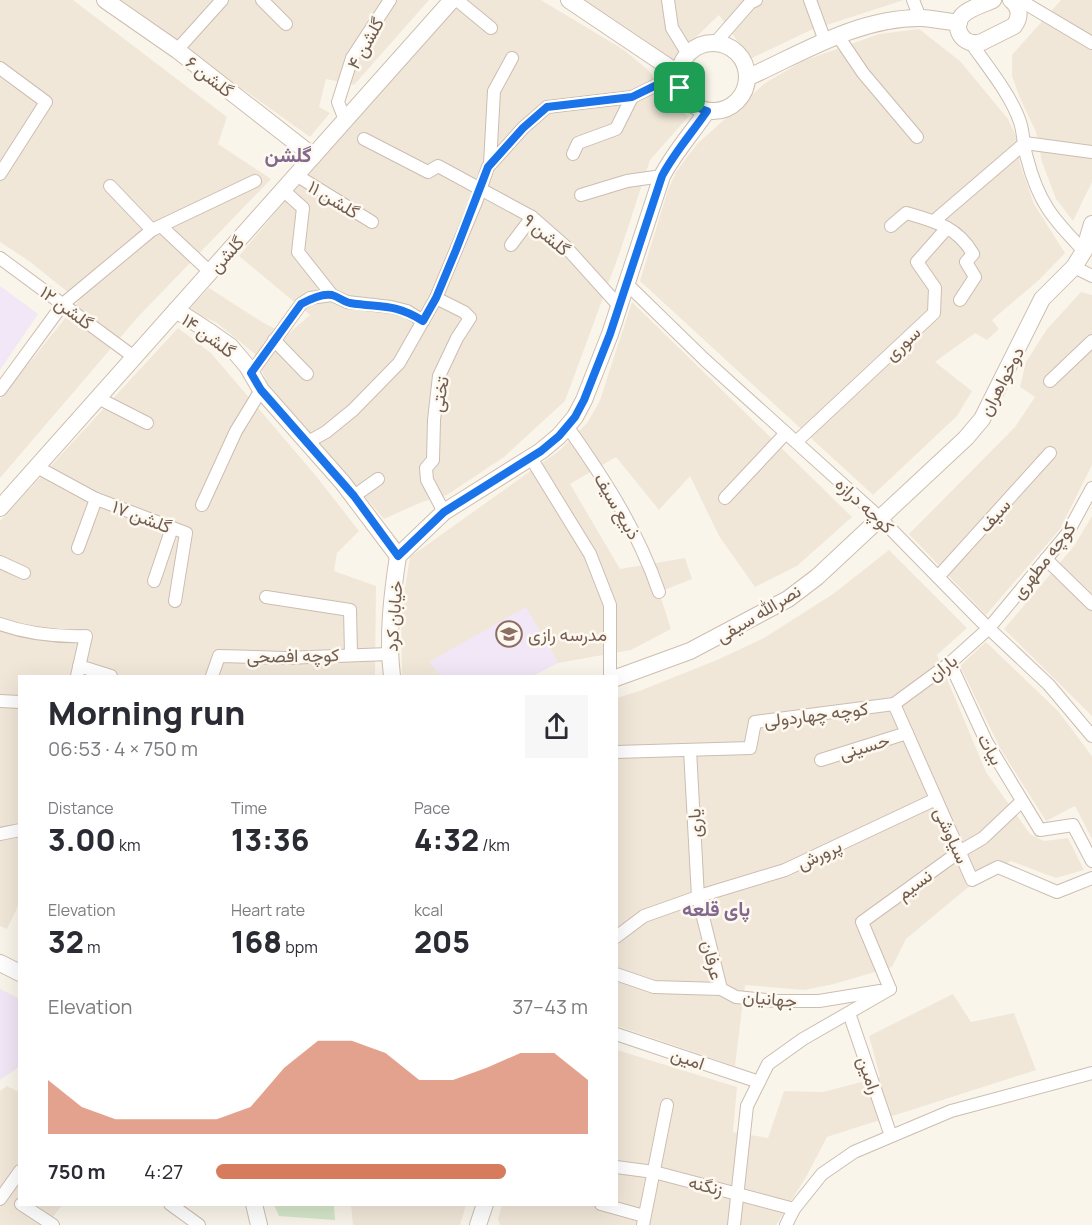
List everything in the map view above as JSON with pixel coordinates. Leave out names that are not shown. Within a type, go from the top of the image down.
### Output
[{"type":"street","name":"گلشن ۶","points":[[105,0],[177,50],[313,156]]},
{"type":"street","points":[[177,50],[222,0]]},
{"type":"street","points":[[262,0],[286,24]]},
{"type":"street","name":"گلشن ۴","points":[[345,120],[338,102],[352,58],[390,0]]},
{"type":"street","name":"گلشن","points":[[0,508],[452,0]]},
{"type":"street","points":[[457,0],[491,28]]},
{"type":"street","points":[[668,0],[672,28],[688,54]]},
{"type":"street","points":[[715,43],[750,3],[756,0]]},
{"type":"street","points":[[810,0],[832,39],[917,136]]},
{"type":"street","points":[[913,0],[920,18]]},
{"type":"street","points":[[993,0],[965,13],[958,23],[959,34],[966,42],[982,42],[1014,26],[1019,16],[1020,2],[1092,43]]},
{"type":"street","points":[[572,1],[679,74]]},
{"type":"street","points":[[747,78],[832,39],[874,24],[920,18],[958,23]]},
{"type":"street","points":[[715,43],[728,47],[738,54],[745,66],[747,78],[743,92],[734,104],[721,110],[707,111],[693,105],[683,95],[679,74],[683,60],[688,54],[700,46],[715,43]]},
{"type":"street","points":[[971,43],[1020,120],[1026,143],[1026,155],[1038,193],[1055,221],[1083,251]]},
{"type":"street","points":[[308,442],[326,432],[353,410],[399,363],[436,298],[490,164],[494,91],[512,58]]},
{"type":"street","points":[[0,68],[46,102],[0,174]]},
{"type":"street","points":[[490,164],[523,128],[547,107],[632,97],[679,74]]},
{"type":"street","points":[[573,154],[578,143],[615,129],[632,97]]},
{"type":"street","points":[[398,556],[444,512],[531,458],[559,436],[567,426],[584,400],[620,307],[662,176],[674,154],[686,142],[707,111]]},
{"type":"street","name":"گلشن ۹","points":[[364,139],[428,172],[438,166],[532,217],[565,246],[620,307]]},
{"type":"street","points":[[934,221],[1026,143],[1092,152]]},
{"type":"street","name":"گلشن ۱۱","points":[[296,175],[372,222]]},
{"type":"street","points":[[581,195],[627,181],[662,176]]},
{"type":"street","points":[[0,390],[63,304],[156,228],[255,181]]},
{"type":"street","points":[[110,186],[156,228],[210,272]]},
{"type":"street","points":[[283,190],[303,208],[298,252],[332,295],[347,302],[407,311],[423,321]]},
{"type":"street","points":[[891,226],[906,213],[934,221],[965,240],[973,254],[966,262],[975,277],[960,300]]},
{"type":"street","points":[[511,245],[532,217]]},
{"type":"street","name":"دوخواهران","points":[[879,517],[966,438],[982,419],[1042,299],[1074,267],[1083,251],[1092,224]]},
{"type":"street","name":"سوری","points":[[796,442],[934,313],[935,288],[917,262],[947,228]]},
{"type":"street","name":"گلشن ۱۲","points":[[0,258],[134,357]]},
{"type":"street","points":[[1074,267],[1092,276]]},
{"type":"street","name":"کوچه درازه","points":[[627,284],[705,360],[879,517],[1049,686],[1092,736]]},
{"type":"street","points":[[251,373],[301,304],[310,298],[332,295]]},
{"type":"street","name":"تختی","points":[[436,298],[464,312],[470,318],[457,338],[439,376],[434,420],[433,460],[426,468],[427,480],[444,512]]},
{"type":"street","name":"گلشن ۱۴","points":[[176,310],[230,346],[261,390],[354,496],[398,556]]},
{"type":"street","points":[[274,340],[307,374]]},
{"type":"street","points":[[1050,381],[1092,341]]},
{"type":"street","points":[[202,505],[236,431],[261,390]]},
{"type":"street","points":[[98,398],[147,423]]},
{"type":"street","name":"ذبیع سیف","points":[[567,426],[609,487],[647,557],[659,592]]},
{"type":"street","points":[[725,498],[786,433]]},
{"type":"street","name":"سیف","points":[[938,577],[1050,453]]},
{"type":"street","points":[[531,458],[590,554],[610,605],[610,675]]},
{"type":"street","name":"گلشن ۱۷","points":[[37,467],[96,499],[186,533],[175,601]]},
{"type":"street","points":[[354,496],[378,479]]},
{"type":"street","name":"کوچه مطهری","points":[[989,628],[1067,534],[1092,488]]},
{"type":"street","points":[[78,548],[96,499]]},
{"type":"street","name":"نصرالله سیفی","points":[[618,677],[690,651],[788,599],[817,577],[879,517]]},
{"type":"street","points":[[154,581],[172,528]]},
{"type":"street","name":"خیابان کرد","points":[[392,675],[389,654],[393,586],[398,556]]},
{"type":"street","points":[[1046,559],[1092,604]]},
{"type":"street","points":[[0,562],[24,573]]},
{"type":"street","points":[[266,597],[350,610],[351,654]]},
{"type":"street","points":[[0,624],[15,630],[58,637],[86,636],[78,671],[104,675]]},
{"type":"street","name":"باران","points":[[894,704],[950,663],[989,628]]},
{"type":"street","name":"کوچه افصحی","points":[[212,675],[219,656],[285,658],[389,654]]},
{"type":"street","name":"بیات","points":[[950,663],[986,741],[1040,830],[1073,825],[1092,861]]},
{"type":"street","points":[[0,701],[18,702]]},
{"type":"street","name":"سیاوشی","points":[[894,704],[972,880],[998,867],[1057,892],[1092,878]]},
{"type":"street","name":"کوچه چهاردولی","points":[[618,752],[750,748],[754,722],[894,704]]},
{"type":"street","name":"حسینی","points":[[821,760],[907,733]]},
{"type":"street","name":"یاری","points":[[690,750],[698,897]]},
{"type":"street","name":"پرورش","points":[[618,936],[644,916],[785,870],[936,799]]},
{"type":"street","name":"نسیم","points":[[890,989],[862,922],[982,838],[1023,801]]},
{"type":"street","points":[[0,834],[18,830]]},
{"type":"street","name":"عرفان","points":[[698,897],[721,989]]},
{"type":"street","points":[[0,963],[18,972]]},
{"type":"street","name":"جهانیان","points":[[618,975],[654,987],[721,989],[736,997],[776,1001],[819,1001],[890,989]]},
{"type":"street","points":[[734,1225],[747,1106],[768,1064],[803,1039],[890,989]]},
{"type":"street","name":"رامین","points":[[849,1013],[891,1136]]},
{"type":"street","name":"امین","points":[[618,1035],[759,1082]]},
{"type":"street","points":[[786,1225],[794,1209],[822,1174],[854,1152],[951,1111],[1092,1073]]},
{"type":"street","points":[[606,1206],[643,1220],[667,1105]]},
{"type":"street","name":"زنگنه","points":[[618,1167],[654,1172],[794,1209]]},
{"type":"street","points":[[18,1173],[1,1194],[18,1203]]},
{"type":"street","points":[[23,1206],[53,1225]]},
{"type":"street","points":[[174,1206],[199,1225]]},
{"type":"street","points":[[254,1206],[259,1225]]},
{"type":"street","points":[[478,1225],[484,1206]]},
{"type":"shaded area","points":[[0,0],[73,0],[227,117],[218,144],[271,179],[137,318],[0,478],[0,399],[79,301],[29,261],[0,242]]},
{"type":"shaded area","points":[[118,0],[429,0],[354,85],[326,79],[319,107],[330,113],[310,137]]},
{"type":"shaded area","points":[[464,0],[541,0],[624,50],[648,70],[688,117],[650,160],[621,249],[565,401],[504,457],[447,495],[422,502],[384,519],[267,383],[255,354],[217,323],[188,310],[209,288],[287,335],[310,315],[239,256],[326,152]]},
{"type":"shaded area","points":[[585,0],[904,0],[811,30],[750,59],[719,15],[669,63],[648,42]]},
{"type":"shaded area","points":[[1061,0],[1092,0],[1092,182],[1073,221],[1056,199],[1042,162],[1036,132],[1012,76],[1012,55]]},
{"type":"shaded area","points":[[919,29],[960,61],[1008,119],[1017,138],[1020,164],[1034,204],[1065,253],[1039,280],[992,320],[999,329],[987,340],[975,333],[935,362],[972,391],[957,416],[873,495],[640,281],[668,190],[676,172],[697,144],[765,83],[803,61],[879,34]]},
{"type":"shaded area","points":[[0,286],[38,314],[0,370]]},
{"type":"shaded area","points":[[1081,292],[1092,295],[1092,465],[1060,529],[986,615],[909,534],[1015,427],[1035,397],[1020,387],[1026,362],[1047,329]]},
{"type":"shaded area","points":[[632,302],[852,517],[797,566],[755,587],[719,536],[690,476],[659,510],[616,457],[570,484],[620,569],[685,558],[692,579],[659,592],[671,629],[631,650],[558,663],[526,608],[442,675],[402,675],[401,613],[410,557],[560,450],[588,422],[600,400]]},
{"type":"shaded area","points":[[178,328],[211,353],[316,476],[359,531],[337,553],[334,571],[376,586],[375,675],[18,675],[18,906],[7,929],[0,926],[0,521]]},
{"type":"shaded area","points":[[1092,516],[1092,716],[1004,629],[1074,546]]},
{"type":"shaded area","points":[[889,550],[967,628],[937,655],[986,772],[1030,834],[1044,841],[1068,838],[1084,870],[1056,878],[1011,861],[966,889],[906,939],[892,967],[804,990],[745,985],[735,1066],[618,1026],[618,698],[717,660],[764,638],[833,594]]},
{"type":"shaded area","name":"مدرسه رازی","points":[[526,607],[558,663],[535,675],[440,675],[429,662]]},
{"type":"shaded area","points":[[986,642],[1058,711],[1092,756],[1092,839],[1075,806],[1046,821],[1000,748],[960,666]]},
{"type":"shaded area","points":[[0,989],[18,998],[18,1068],[0,1080]]},
{"type":"shaded area","points":[[953,994],[971,1022],[1014,1013],[1036,1070],[827,1137],[806,1177],[776,1225],[500,1225],[498,1219],[502,1206],[618,1206],[618,1050],[737,1087],[733,1132],[768,1138],[784,1091],[823,1092],[880,1077],[869,1036]]},
{"type":"shaded area","points":[[7,1086],[18,1092],[18,1206],[61,1206],[47,1225],[0,1225],[0,1091]]},
{"type":"shaded area","points":[[351,1206],[466,1206],[460,1225],[353,1225]]},
{"type":"green space","points":[[274,1206],[334,1206],[335,1220],[279,1216]]},
{"type":"place","name":"مدرسه رازی","points":[[509,634]]},
{"type":"district","name":"گلشن","points":[[288,154]]},
{"type":"district","name":"پای قلعه","points":[[716,908]]},
{"type":"route","points":[[679,74],[680,88],[683,95],[693,105],[707,111],[686,142],[674,154],[662,176],[610,334],[575,417],[559,436],[541,451],[444,512],[398,556],[354,496],[261,390],[251,373],[301,304],[310,298],[332,295],[347,302],[391,307],[407,311],[423,321],[436,298],[488,167],[523,128],[547,107],[632,97],[679,74]]}]
